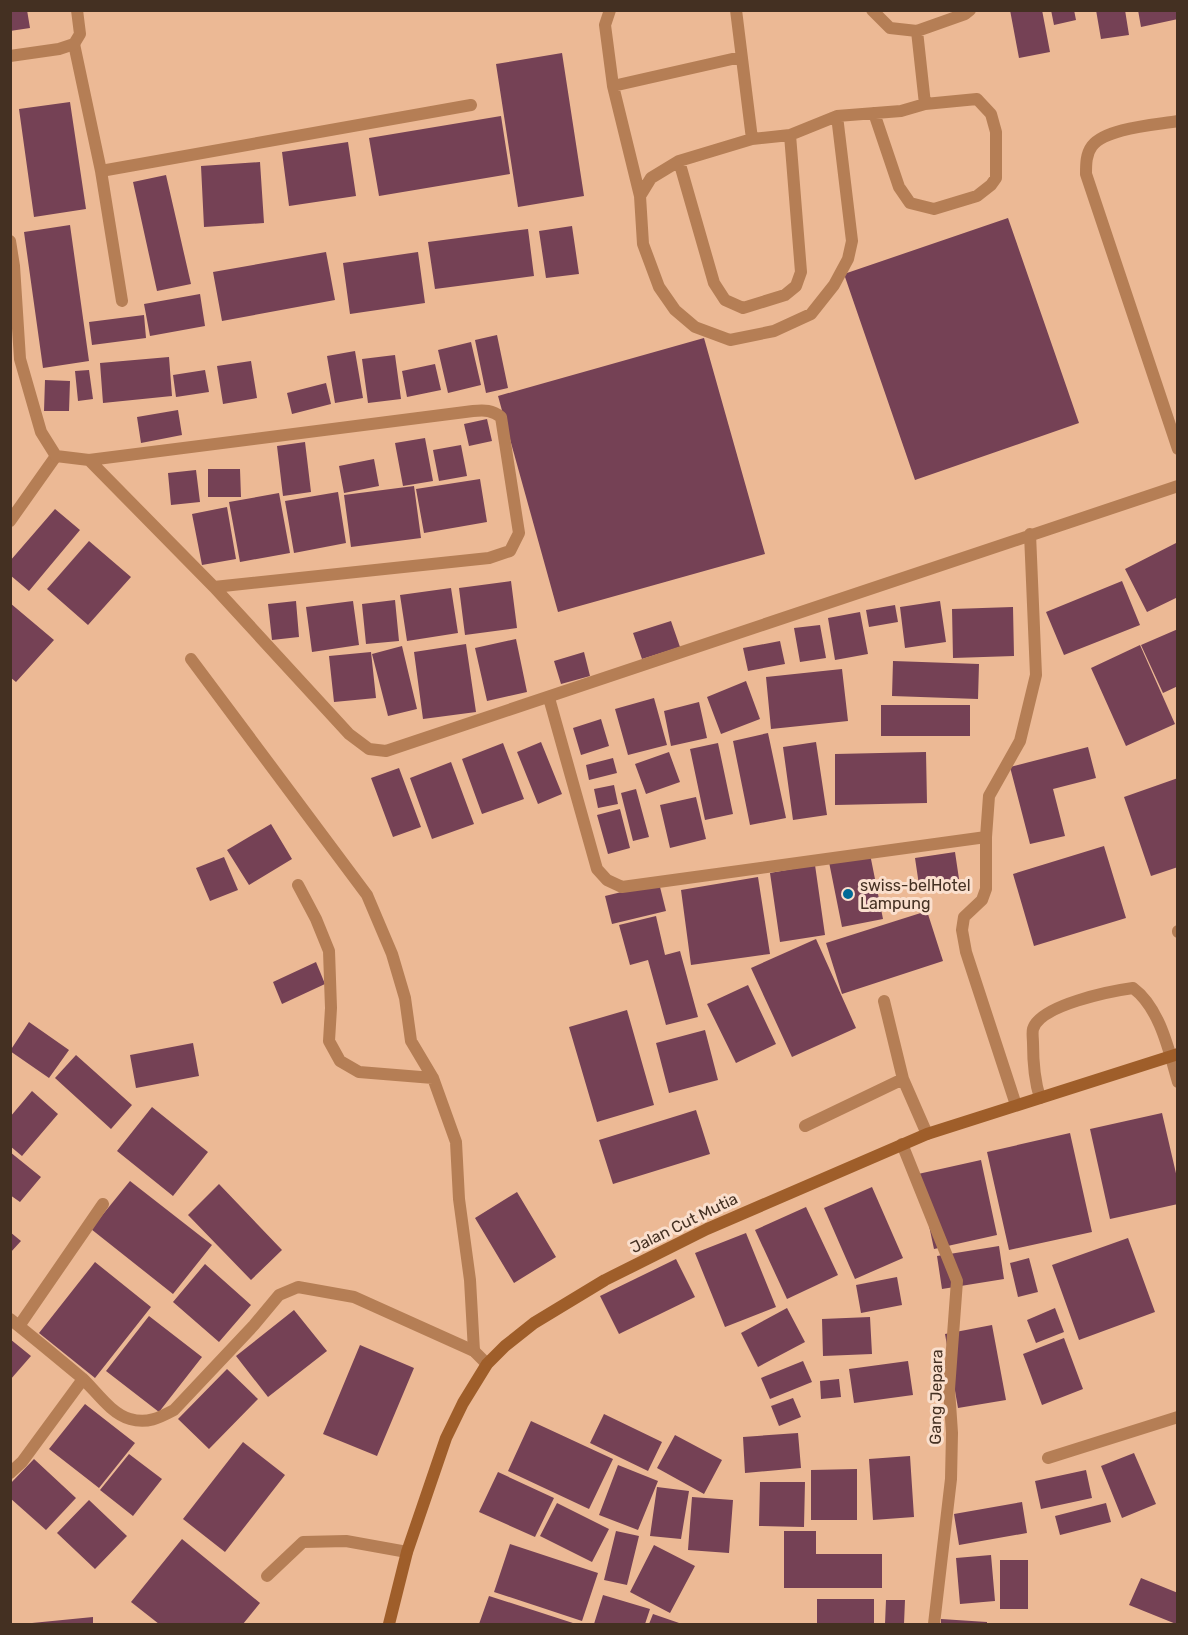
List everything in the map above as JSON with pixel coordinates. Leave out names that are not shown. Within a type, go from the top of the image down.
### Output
[{"type":"main road","name":"Jalan Cut Mutia","points":[[388,1624],[407,1552],[446,1438],[463,1403],[487,1364],[534,1323],[605,1280],[707,1229],[902,1144],[1174,1055]]},
{"type":"street","points":[[10,56],[59,49],[74,44],[80,34],[77,10]]},
{"type":"street","points":[[610,10],[604,25],[614,86],[640,196],[643,244],[659,287],[675,310],[695,327],[730,340],[774,331],[811,314],[834,285],[848,259],[852,241],[837,116]]},
{"type":"street","points":[[735,10],[752,140]]},
{"type":"street","points":[[872,10],[890,28],[916,31],[965,14],[970,10]]},
{"type":"street","points":[[916,31],[925,104]]},
{"type":"street","points":[[74,44],[101,171],[122,301]]},
{"type":"street","points":[[614,86],[741,57]]},
{"type":"street","points":[[640,196],[651,178],[679,161],[752,140],[790,135],[837,116],[874,113],[901,111],[925,104],[977,99],[991,114],[996,132],[996,178],[977,196],[934,209],[910,203],[899,187],[874,113]]},
{"type":"street","points":[[101,171],[471,105]]},
{"type":"street","points":[[1178,121],[1116,131],[1092,145],[1087,155],[1086,174],[1178,449]]},
{"type":"street","points":[[679,161],[714,283],[725,300],[743,308],[785,295],[796,286],[801,272],[790,135]]},
{"type":"street","points":[[10,240],[14,266],[15,360],[41,432],[56,456]]},
{"type":"street","points":[[56,456],[89,460],[473,411],[485,410],[501,417],[519,533],[510,551],[489,558],[214,587]]},
{"type":"street","points":[[10,521],[56,456]]},
{"type":"street","points":[[89,460],[214,587],[349,734],[369,749],[386,751],[1178,486]]},
{"type":"street","points":[[1016,1105],[966,952],[962,930],[964,917],[982,900],[986,889],[989,796],[1020,741],[1036,675],[1030,534]]},
{"type":"street","points":[[191,659],[367,895],[392,954],[405,998],[411,1041],[433,1078],[456,1142],[459,1199],[470,1280],[474,1351]]},
{"type":"street","points":[[549,698],[597,869],[607,880],[622,887],[986,837]]},
{"type":"street","points":[[298,885],[316,920],[328,951],[331,1008],[329,1041],[340,1061],[359,1072],[433,1078]]},
{"type":"street","points":[[1040,1098],[1033,1074],[1033,1029],[1039,1019],[1056,1008],[1113,991],[1133,988],[1143,995],[1174,1055],[1178,1082]]},
{"type":"street","points":[[884,1001],[903,1079],[927,1134]]},
{"type":"street","points":[[805,1126],[903,1079]]},
{"type":"street","name":"Gang Jepara","points":[[902,1144],[957,1281],[949,1389],[952,1433],[951,1479],[934,1624]]},
{"type":"street","points":[[103,1204],[15,1322],[83,1379],[117,1412],[128,1419],[147,1422],[174,1410],[279,1295],[297,1287],[354,1297],[474,1351],[487,1364]]},
{"type":"street","points":[[10,1473],[22,1462],[83,1379]]},
{"type":"street","points":[[1048,1458],[1178,1417]]},
{"type":"street","points":[[267,1576],[303,1542],[346,1541],[407,1552]]},
{"type":"building","points":[[10,10],[27,10],[30,28],[10,31]]},
{"type":"building","points":[[1010,10],[1042,10],[1050,52],[1019,58]]},
{"type":"building","points":[[1051,10],[1074,10],[1076,20],[1054,25]]},
{"type":"building","points":[[1096,10],[1125,10],[1129,35],[1101,39]]},
{"type":"building","points":[[1138,10],[1178,10],[1178,19],[1141,27]]},
{"type":"building","points":[[562,53],[584,196],[518,207],[496,64]]},
{"type":"building","points":[[70,102],[86,209],[34,217],[19,109]]},
{"type":"building","points":[[501,116],[510,174],[379,196],[369,138]]},
{"type":"building","points":[[348,142],[356,196],[289,206],[282,152]]},
{"type":"building","points":[[260,162],[264,223],[204,227],[201,166]]},
{"type":"building","points":[[166,175],[191,284],[157,291],[133,182]]},
{"type":"building","points":[[1008,218],[1079,423],[915,480],[844,274]]},
{"type":"building","points":[[70,225],[89,361],[43,368],[24,232]]},
{"type":"building","points":[[572,226],[579,274],[546,278],[539,231]]},
{"type":"building","points":[[528,229],[534,276],[435,289],[428,242]]},
{"type":"building","points":[[326,252],[335,300],[222,321],[213,272]]},
{"type":"building","points":[[418,252],[425,303],[350,314],[343,263]]},
{"type":"building","points":[[200,294],[205,326],[150,336],[144,304]]},
{"type":"building","points":[[144,315],[146,338],[92,345],[89,322]]},
{"type":"building","points":[[497,335],[508,388],[486,393],[475,340]]},
{"type":"building","points":[[704,338],[765,554],[558,612],[498,396]]},
{"type":"building","points":[[471,342],[481,385],[448,393],[438,350]]},
{"type":"building","points":[[355,351],[363,398],[335,403],[327,356]]},
{"type":"building","points":[[395,355],[401,399],[368,403],[362,359]]},
{"type":"building","points":[[169,357],[172,396],[103,403],[100,363]]},
{"type":"building","points":[[251,361],[257,398],[223,404],[217,366]]},
{"type":"building","points":[[435,364],[441,390],[407,397],[402,371]]},
{"type":"building","points":[[89,370],[93,399],[78,401],[75,371]]},
{"type":"building","points":[[205,370],[209,392],[176,397],[173,375]]},
{"type":"building","points":[[45,380],[70,381],[69,411],[44,411]]},
{"type":"building","points":[[326,383],[331,404],[292,414],[287,393]]},
{"type":"building","points":[[178,410],[182,435],[141,443],[137,417]]},
{"type":"building","points":[[487,419],[492,441],[469,446],[464,424]]},
{"type":"building","points":[[425,438],[433,481],[403,486],[395,443]]},
{"type":"building","points":[[305,442],[311,492],[283,496],[277,446]]},
{"type":"building","points":[[461,445],[467,476],[439,481],[433,450]]},
{"type":"building","points":[[374,459],[379,486],[344,493],[339,466]]},
{"type":"building","points":[[208,469],[240,469],[241,497],[208,497]]},
{"type":"building","points":[[196,470],[200,502],[171,505],[168,473]]},
{"type":"building","points":[[480,479],[487,522],[424,533],[416,489]]},
{"type":"building","points":[[414,486],[421,538],[351,547],[344,495]]},
{"type":"building","points":[[338,492],[346,543],[294,553],[285,501]]},
{"type":"building","points":[[279,493],[290,553],[240,562],[229,502]]},
{"type":"building","points":[[227,507],[236,559],[202,565],[192,514]]},
{"type":"building","points":[[55,509],[80,530],[29,591],[10,575],[10,561]]},
{"type":"building","points":[[89,541],[131,577],[88,625],[47,589]]},
{"type":"building","points":[[1178,542],[1178,597],[1147,612],[1125,569]]},
{"type":"building","points":[[511,581],[517,628],[465,635],[459,588]]},
{"type":"building","points":[[1122,581],[1140,625],[1064,655],[1046,612]]},
{"type":"building","points":[[451,588],[458,633],[407,641],[400,595]]},
{"type":"building","points":[[395,600],[399,641],[366,644],[362,604]]},
{"type":"building","points":[[296,601],[299,637],[272,640],[268,604]]},
{"type":"building","points":[[353,601],[359,645],[312,652],[306,607]]},
{"type":"building","points":[[940,601],[946,642],[905,648],[900,607]]},
{"type":"building","points":[[10,603],[54,640],[16,682],[10,677]]},
{"type":"building","points":[[895,605],[898,622],[869,627],[866,610]]},
{"type":"building","points":[[1013,607],[1014,656],[953,658],[952,609]]},
{"type":"building","points":[[860,612],[868,654],[835,660],[828,618]]},
{"type":"building","points":[[671,621],[680,647],[642,659],[633,633]]},
{"type":"building","points":[[820,625],[826,658],[800,662],[794,628]]},
{"type":"building","points":[[1178,629],[1178,686],[1163,693],[1141,645]]},
{"type":"building","points":[[516,639],[527,692],[487,701],[475,648]]},
{"type":"building","points":[[780,641],[785,664],[748,671],[743,648]]},
{"type":"building","points":[[466,644],[476,712],[423,719],[414,652]]},
{"type":"building","points":[[1140,645],[1175,724],[1126,746],[1091,668]]},
{"type":"building","points":[[402,646],[417,709],[388,716],[372,654]]},
{"type":"building","points":[[371,652],[376,698],[334,702],[329,656]]},
{"type":"building","points":[[584,652],[590,676],[561,684],[554,661]]},
{"type":"building","points":[[893,661],[979,664],[978,699],[892,696]]},
{"type":"building","points":[[842,669],[848,721],[771,729],[766,677]]},
{"type":"building","points":[[746,681],[760,719],[721,734],[707,697]]},
{"type":"building","points":[[654,698],[667,745],[628,755],[615,709]]},
{"type":"building","points":[[699,702],[707,738],[671,746],[664,711]]},
{"type":"building","points":[[881,705],[970,705],[970,736],[881,736]]},
{"type":"building","points":[[601,719],[609,746],[581,755],[573,728]]},
{"type":"building","points":[[768,733],[786,818],[750,825],[733,741]]},
{"type":"building","points":[[541,742],[562,794],[538,804],[517,752]]},
{"type":"building","points":[[816,742],[827,815],[793,820],[783,747]]},
{"type":"building","points":[[503,743],[524,799],[482,814],[462,759]]},
{"type":"building","points":[[718,743],[733,814],[705,820],[690,749]]},
{"type":"building","points":[[1088,747],[1096,778],[1053,789],[1065,836],[1030,844],[1010,767]]},
{"type":"building","points":[[669,752],[680,782],[646,794],[635,764]]},
{"type":"building","points":[[926,752],[927,803],[835,805],[835,754]]},
{"type":"building","points":[[613,758],[617,773],[589,780],[586,765]]},
{"type":"building","points":[[451,762],[474,824],[432,839],[410,778]]},
{"type":"building","points":[[399,768],[421,827],[393,837],[371,778]]},
{"type":"building","points":[[1178,778],[1178,867],[1151,876],[1124,797]]},
{"type":"building","points":[[614,785],[618,804],[598,808],[594,789]]},
{"type":"building","points":[[636,789],[649,837],[633,841],[621,793]]},
{"type":"building","points":[[696,797],[706,839],[670,848],[660,805]]},
{"type":"building","points":[[620,809],[630,848],[608,854],[597,815]]},
{"type":"building","points":[[271,824],[292,859],[249,885],[227,850]]},
{"type":"building","points":[[1104,846],[1126,918],[1034,946],[1013,874]]},
{"type":"building","points":[[955,852],[959,879],[919,885],[915,858]]},
{"type":"building","points":[[870,854],[883,919],[842,927],[829,862]]},
{"type":"building","points":[[224,857],[238,890],[210,901],[196,868]]},
{"type":"building","points":[[815,865],[825,935],[780,942],[770,873]]},
{"type":"building","points":[[758,877],[770,954],[691,965],[681,890]]},
{"type":"building","points":[[659,883],[666,911],[612,924],[605,896]]},
{"type":"building","points":[[927,911],[943,961],[842,994],[826,943]]},
{"type":"building","points":[[656,916],[665,955],[680,951],[698,1017],[666,1025],[648,960],[630,965],[619,925]]},
{"type":"building","points":[[816,939],[856,1028],[792,1057],[751,968]]},
{"type":"building","points":[[316,962],[325,984],[282,1004],[273,982]]},
{"type":"building","points":[[748,985],[776,1044],[736,1063],[707,1004]]},
{"type":"building","points":[[627,1010],[654,1105],[597,1122],[569,1027]]},
{"type":"building","points":[[29,1022],[69,1050],[49,1078],[10,1051]]},
{"type":"building","points":[[705,1030],[718,1080],[669,1093],[656,1043]]},
{"type":"building","points":[[193,1043],[199,1076],[136,1088],[130,1055]]},
{"type":"building","points":[[76,1055],[132,1105],[111,1129],[55,1078]]},
{"type":"building","points":[[32,1091],[58,1114],[22,1156],[10,1146],[10,1117]]},
{"type":"building","points":[[152,1107],[208,1152],[173,1196],[117,1151]]},
{"type":"building","points":[[696,1110],[710,1154],[613,1184],[599,1140]]},
{"type":"building","points":[[1162,1113],[1178,1182],[1178,1204],[1110,1219],[1090,1129]]},
{"type":"building","points":[[1070,1133],[1092,1232],[1009,1250],[987,1152]]},
{"type":"building","points":[[10,1152],[41,1177],[20,1202],[10,1195]]},
{"type":"building","points":[[981,1160],[997,1235],[934,1249],[918,1174]]},
{"type":"building","points":[[130,1181],[212,1245],[173,1294],[91,1229]]},
{"type":"building","points":[[219,1184],[282,1250],[251,1280],[188,1215]]},
{"type":"building","points":[[872,1187],[903,1258],[855,1279],[824,1208]]},
{"type":"building","points":[[517,1192],[556,1257],[514,1283],[475,1218]]},
{"type":"building","points":[[806,1207],[838,1275],[787,1299],[755,1230]]},
{"type":"building","points":[[10,1232],[21,1241],[10,1253]]},
{"type":"building","points":[[746,1233],[776,1307],[725,1327],[695,1253]]},
{"type":"building","points":[[1128,1238],[1155,1312],[1079,1340],[1052,1265]]},
{"type":"building","points":[[999,1246],[1004,1279],[942,1289],[937,1256]]},
{"type":"building","points":[[1029,1258],[1038,1292],[1018,1297],[1010,1263]]},
{"type":"building","points":[[676,1259],[695,1297],[619,1334],[600,1296]]},
{"type":"building","points":[[95,1262],[151,1307],[95,1378],[39,1333]]},
{"type":"building","points":[[205,1264],[251,1305],[219,1342],[173,1302]]},
{"type":"building","points":[[897,1277],[902,1305],[861,1313],[856,1285]]},
{"type":"building","points":[[787,1308],[805,1342],[758,1367],[741,1333]]},
{"type":"building","points":[[1055,1308],[1064,1332],[1036,1343],[1027,1320]]},
{"type":"building","points":[[294,1310],[327,1351],[268,1397],[236,1356]]},
{"type":"building","points":[[149,1316],[202,1357],[159,1412],[106,1371]]},
{"type":"building","points":[[870,1317],[872,1354],[823,1356],[822,1319]]},
{"type":"building","points":[[992,1325],[1006,1400],[958,1408],[945,1334]]},
{"type":"building","points":[[1064,1338],[1083,1389],[1042,1405],[1023,1354]]},
{"type":"building","points":[[10,1339],[31,1356],[10,1380]]},
{"type":"building","points":[[360,1345],[414,1368],[377,1456],[323,1434]]},
{"type":"building","points":[[803,1361],[812,1382],[770,1399],[761,1378]]},
{"type":"building","points":[[908,1361],[913,1395],[854,1403],[849,1369]]},
{"type":"building","points":[[227,1369],[258,1399],[209,1449],[178,1419]]},
{"type":"building","points":[[839,1379],[841,1397],[821,1399],[820,1381]]},
{"type":"building","points":[[793,1398],[801,1417],[779,1426],[771,1406]]},
{"type":"building","points":[[85,1404],[135,1443],[99,1488],[49,1449]]},
{"type":"building","points":[[604,1414],[662,1442],[648,1471],[590,1443]]},
{"type":"building","points":[[531,1421],[613,1459],[589,1509],[508,1471]]},
{"type":"building","points":[[798,1433],[801,1468],[745,1473],[743,1437]]},
{"type":"building","points":[[675,1435],[722,1460],[704,1494],[657,1468]]},
{"type":"building","points":[[243,1442],[285,1475],[225,1552],[183,1519]]},
{"type":"building","points":[[1134,1453],[1156,1504],[1122,1518],[1101,1466]]},
{"type":"building","points":[[129,1454],[162,1479],[133,1516],[100,1490]]},
{"type":"building","points":[[910,1456],[914,1517],[873,1520],[869,1459]]},
{"type":"building","points":[[34,1459],[76,1498],[46,1530],[10,1498],[10,1484]]},
{"type":"building","points":[[618,1465],[658,1481],[638,1530],[599,1515]]},
{"type":"building","points":[[857,1469],[857,1520],[811,1520],[811,1470]]},
{"type":"building","points":[[1086,1470],[1092,1498],[1041,1509],[1035,1481]]},
{"type":"building","points":[[498,1472],[554,1498],[535,1537],[479,1512]]},
{"type":"building","points":[[760,1482],[805,1482],[804,1527],[759,1526]]},
{"type":"building","points":[[657,1487],[689,1491],[681,1539],[650,1536]]},
{"type":"building","points":[[692,1497],[733,1500],[729,1553],[688,1550]]},
{"type":"building","points":[[89,1500],[127,1536],[95,1569],[57,1533]]},
{"type":"building","points":[[1022,1502],[1027,1533],[959,1545],[954,1514]]},
{"type":"building","points":[[557,1503],[609,1529],[592,1562],[540,1536]]},
{"type":"building","points":[[1106,1503],[1111,1522],[1060,1535],[1055,1516]]},
{"type":"building","points":[[616,1531],[639,1536],[627,1585],[604,1580]]},
{"type":"building","points":[[784,1531],[816,1531],[816,1554],[882,1554],[882,1588],[784,1588]]},
{"type":"building","points":[[182,1539],[260,1603],[243,1624],[159,1624],[131,1602]]},
{"type":"building","points":[[510,1544],[598,1573],[582,1621],[494,1592]]},
{"type":"building","points":[[654,1545],[695,1566],[670,1613],[630,1592]]},
{"type":"building","points":[[991,1555],[995,1601],[960,1604],[956,1558]]},
{"type":"building","points":[[1000,1560],[1028,1560],[1028,1609],[1000,1609]]},
{"type":"building","points":[[1141,1578],[1178,1593],[1176,1624],[1129,1605]]},
{"type":"building","points":[[603,1595],[650,1609],[645,1624],[594,1624]]},
{"type":"building","points":[[489,1596],[576,1624],[479,1624]]},
{"type":"building","points":[[817,1599],[874,1599],[874,1624],[817,1624]]},
{"type":"building","points":[[886,1600],[905,1600],[904,1624],[885,1624]]},
{"type":"building","points":[[653,1614],[682,1624],[649,1624]]},
{"type":"building","points":[[93,1617],[93,1624],[32,1624],[32,1623]]},
{"type":"building","points":[[941,1619],[987,1622],[987,1624],[941,1624]]},
{"type":"place","name":"swiss-belHotel Lampung","points":[[848,894]]}]
